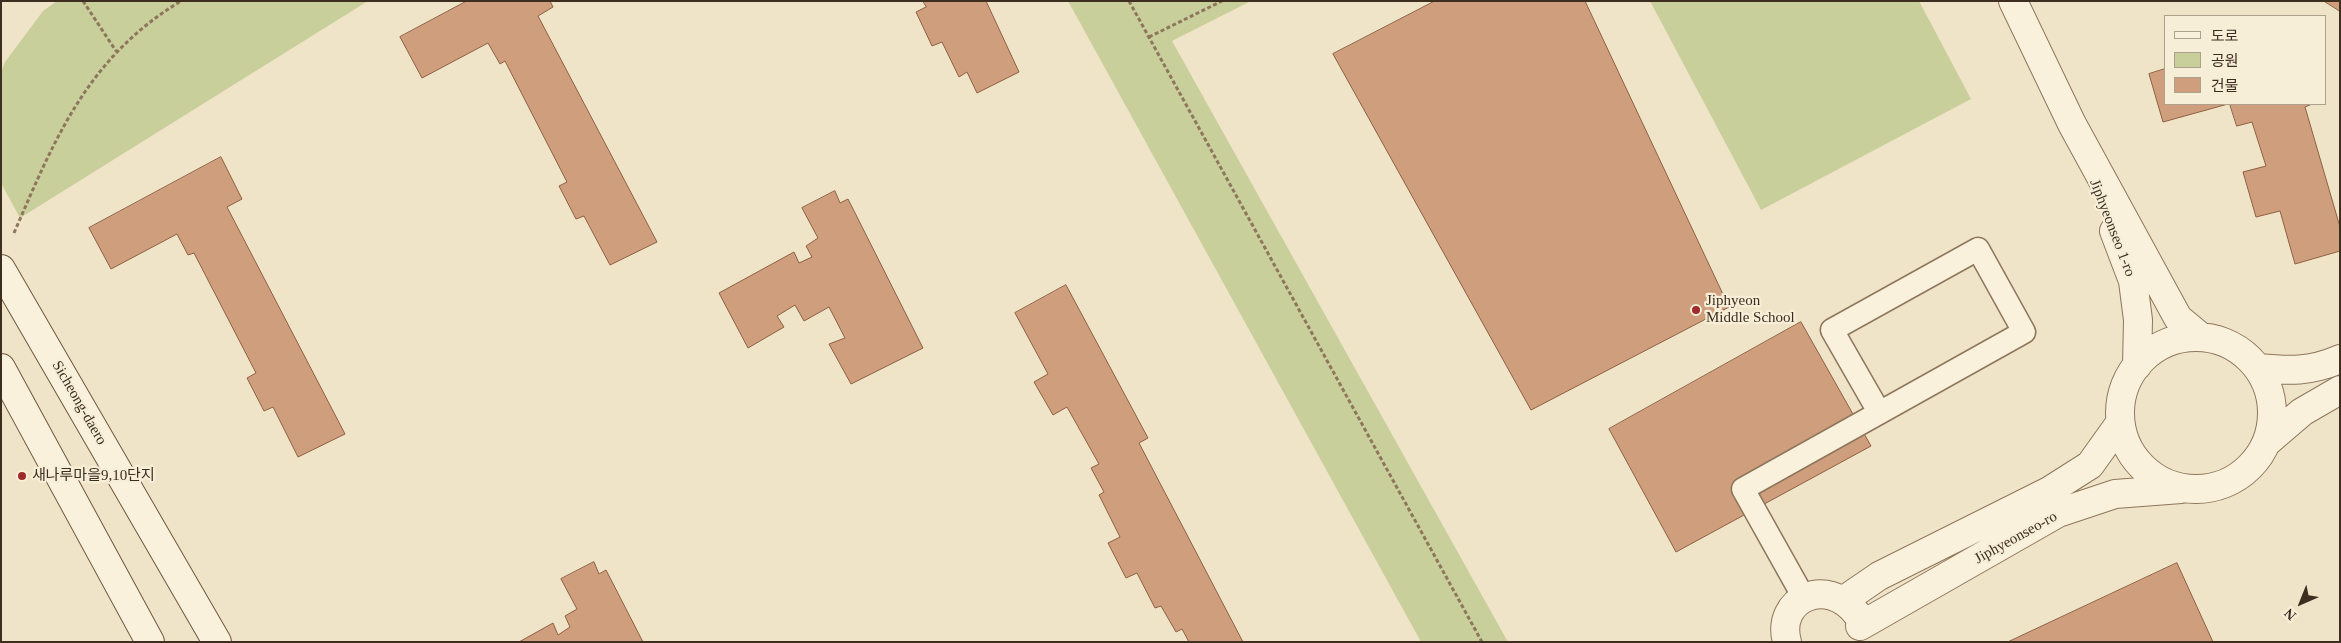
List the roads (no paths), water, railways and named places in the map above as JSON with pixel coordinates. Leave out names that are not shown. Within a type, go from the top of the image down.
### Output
[{"type":"street","name":"Jiphyeonseo 1-ro","points":[[2012,1],[2072,124],[2178,318],[2201,337]]},
{"type":"street","name":"Jiphyeonseo 1-ro","points":[[2072,124],[2133,281],[2138,320],[2137,366]]},
{"type":"street","name":"Sicheong-daero","points":[[1,269],[217,642]]},
{"type":"street","points":[[2267,442],[2272,417],[2271,408],[2269,392],[2258,368],[2239,350],[2216,339],[2190,336],[2165,342],[2144,355],[2129,375],[2120,398],[2120,423],[2127,446],[2141,466],[2161,481],[2185,488],[2210,488],[2233,480],[2253,464],[2267,442],[2302,412],[2340,390]]},
{"type":"street","points":[[2258,368],[2294,371],[2328,364],[2340,359]]},
{"type":"street","points":[[1,368],[150,642]]},
{"type":"street","name":"Jiphyeonseo-ro","points":[[1844,600],[1879,576],[2049,490],[2090,465],[2120,423]]},
{"type":"street","name":"Jiphyeonseo-ro","points":[[1859,634],[2058,513],[2115,494],[2185,488]]},
{"type":"street","points":[[1782,639],[1788,616],[1794,606],[1804,598],[1815,594],[1828,593],[1844,600],[1857,614],[1859,634]]},
{"type":"lane","points":[[1804,598],[1743,489],[2024,332],[1978,249],[1832,330],[1878,412]]},
{"type":"place","name":"Jiphyeon Middle School","points":[[1696,310]]},
{"type":"place","name":"새나루마을9,10단지","points":[[22,476]]}]
